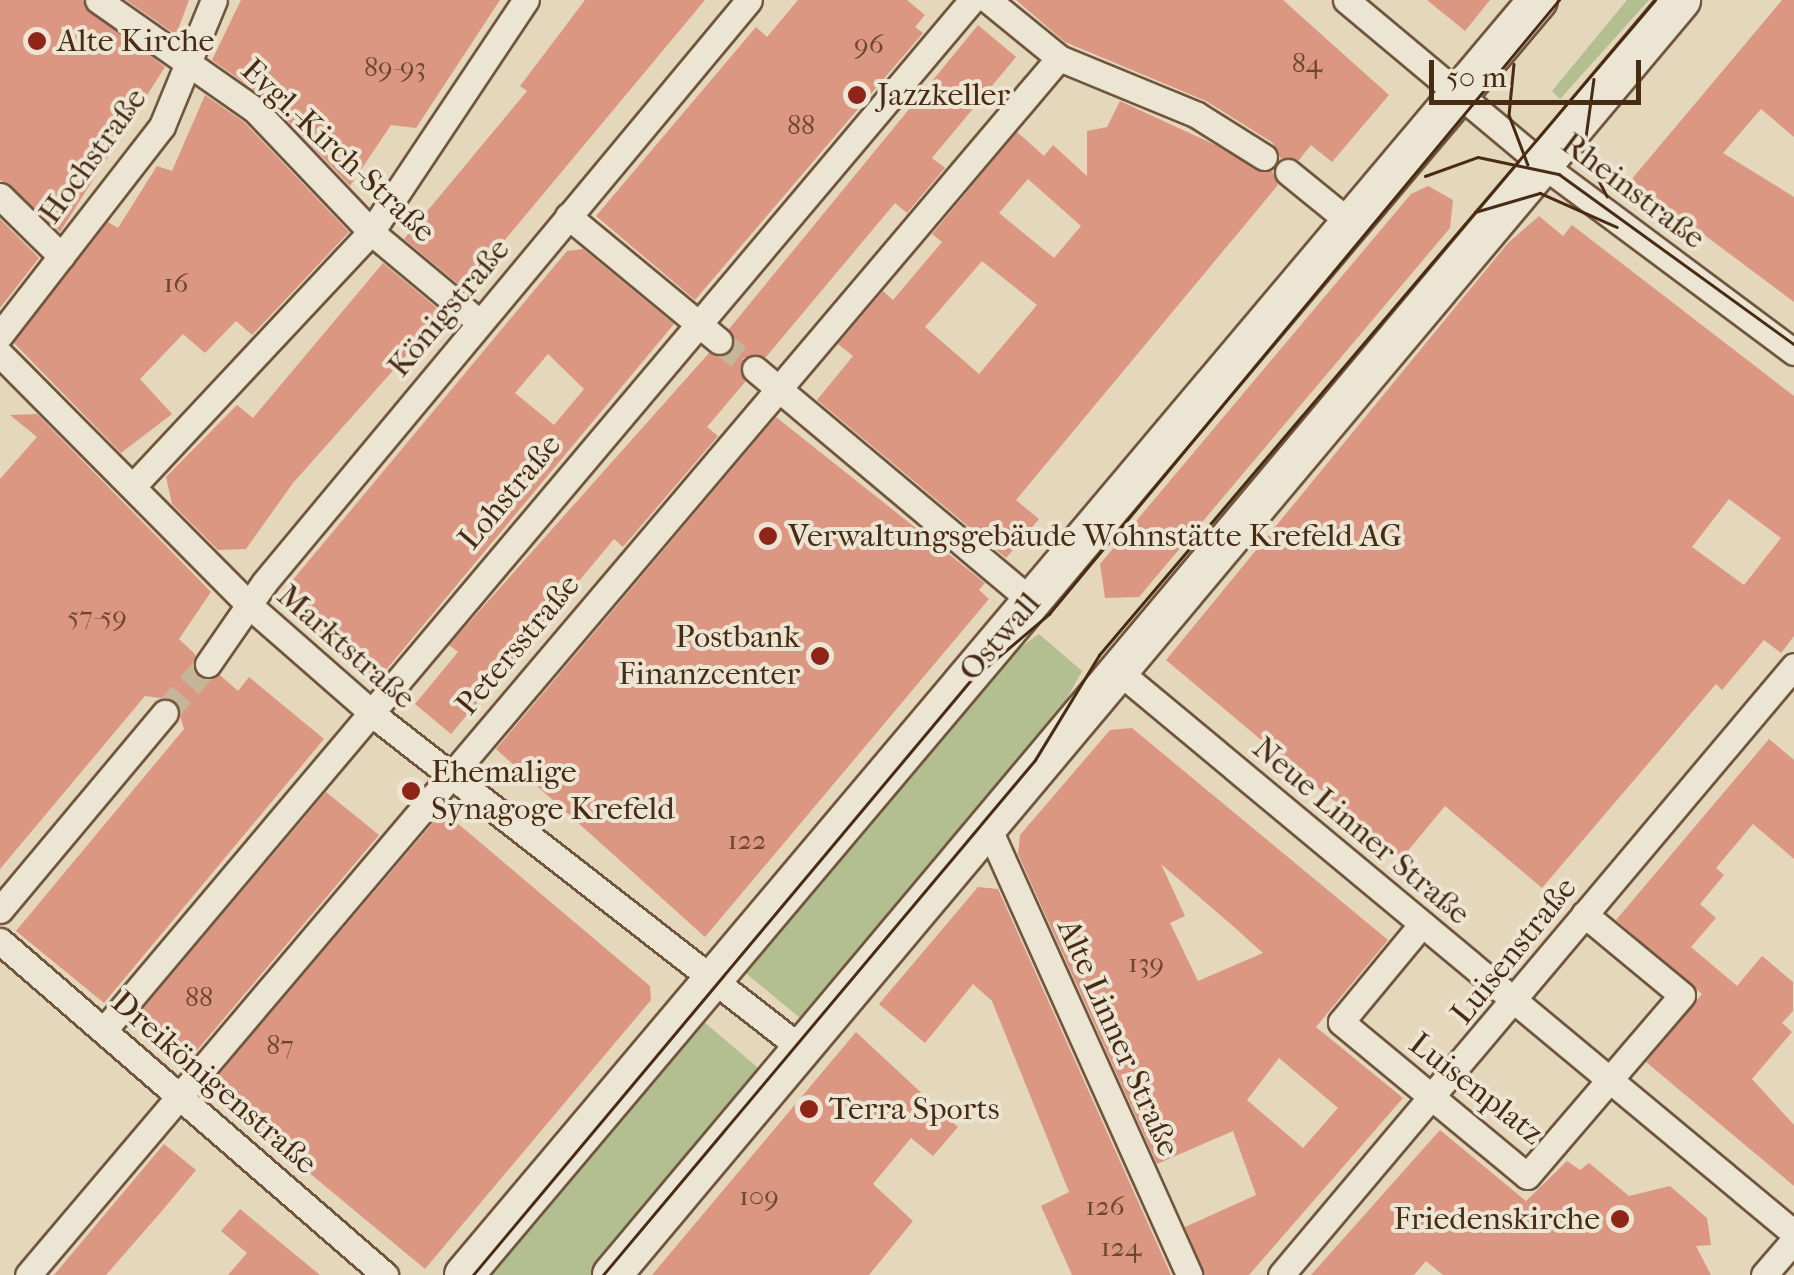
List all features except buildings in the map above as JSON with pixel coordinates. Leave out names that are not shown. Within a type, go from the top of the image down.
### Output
[{"type":"street","name":"Evgl.-Kirch-Straße","points":[[98,0],[255,110],[371,232],[480,322]]},
{"type":"street","name":"Hochstraße","points":[[0,335],[162,126],[214,0]]},
{"type":"street","points":[[135,484],[371,232],[526,0]]},
{"type":"street","name":"Königstraße","points":[[208,664],[480,322],[748,0]]},
{"type":"street","name":"Lohstraße","points":[[104,1030],[368,710],[972,0]]},
{"type":"street","points":[[988,0],[1059,58],[1197,114],[1264,157]]},
{"type":"street","name":"Rheinstraße","points":[[1346,0],[1543,165],[1794,352]]},
{"type":"street","name":"Ostwall","points":[[464,1275],[1538,0]]},
{"type":"street","points":[[612,1275],[1681,0]]},
{"type":"street","name":"Petersstraße","points":[[28,1275],[1059,58]]},
{"type":"street","points":[[1288,172],[1352,224]]},
{"type":"street","points":[[0,196],[60,256]]},
{"type":"street","points":[[568,216],[719,341]]},
{"type":"street","name":"Marktstraße","points":[[0,354],[135,484],[251,608],[368,710],[710,984],[802,1049]]},
{"type":"street","points":[[756,369],[1031,600]]},
{"type":"street","name":"Luisenstraße","points":[[1281,1275],[1434,1100],[1584,914],[1794,666]]},
{"type":"street","name":"Neue Linner Straße","points":[[1118,670],[1794,1236]]},
{"type":"street","points":[[0,910],[165,714]]},
{"type":"street","name":"Alte Linner Straße","points":[[988,827],[1189,1275]]},
{"type":"street","name":"Luisenplatz","points":[[1422,924],[1340,1022],[1526,1176],[1682,994],[1584,914]]},
{"type":"street","name":"Dreikönigenstraße","points":[[0,941],[385,1275]]},
{"type":"street","points":[[1764,1275],[1794,1236]]},
{"type":"green space","points":[[1627,0],[1649,0],[1560,99],[1552,91]]},
{"type":"green space","points":[[1039,634],[1082,671],[1054,722],[805,1022],[742,970],[996,665]]},
{"type":"green space","points":[[697,1016],[763,1072],[593,1275],[480,1275]]},
{"type":"tunnel","points":[[719,341],[755,369]]},
{"type":"tunnel","points":[[165,713],[208,664]]},
{"type":"tram line","points":[[473,1275],[970,681],[1049,614],[1559,0]]},
{"type":"tram line","points":[[603,1275],[1035,760],[1099,655],[1655,0]]},
{"type":"tram line","points":[[1514,64],[1509,115],[1528,165]]},
{"type":"tram line","points":[[1594,79],[1584,152],[1607,196]]},
{"type":"tram line","points":[[1425,176],[1478,157],[1559,174],[1794,344]]},
{"type":"tram line","points":[[1475,212],[1540,193],[1617,227]]},
{"type":"place","name":"Alte Kirche","points":[[37,41]]},
{"type":"place","name":"Jazzkeller","points":[[857,95]]},
{"type":"place","name":"Verwaltungsgebäude Wohnstätte Krefeld AG","points":[[768,536]]},
{"type":"place","name":"Postbank Finanzcenter","points":[[820,656]]},
{"type":"place","name":"Ehemalige Synagoge Krefeld","points":[[411,791]]},
{"type":"place","name":"Terra Sports","points":[[809,1109]]},
{"type":"place","name":"Friedenskirche","points":[[1620,1219]]}]
